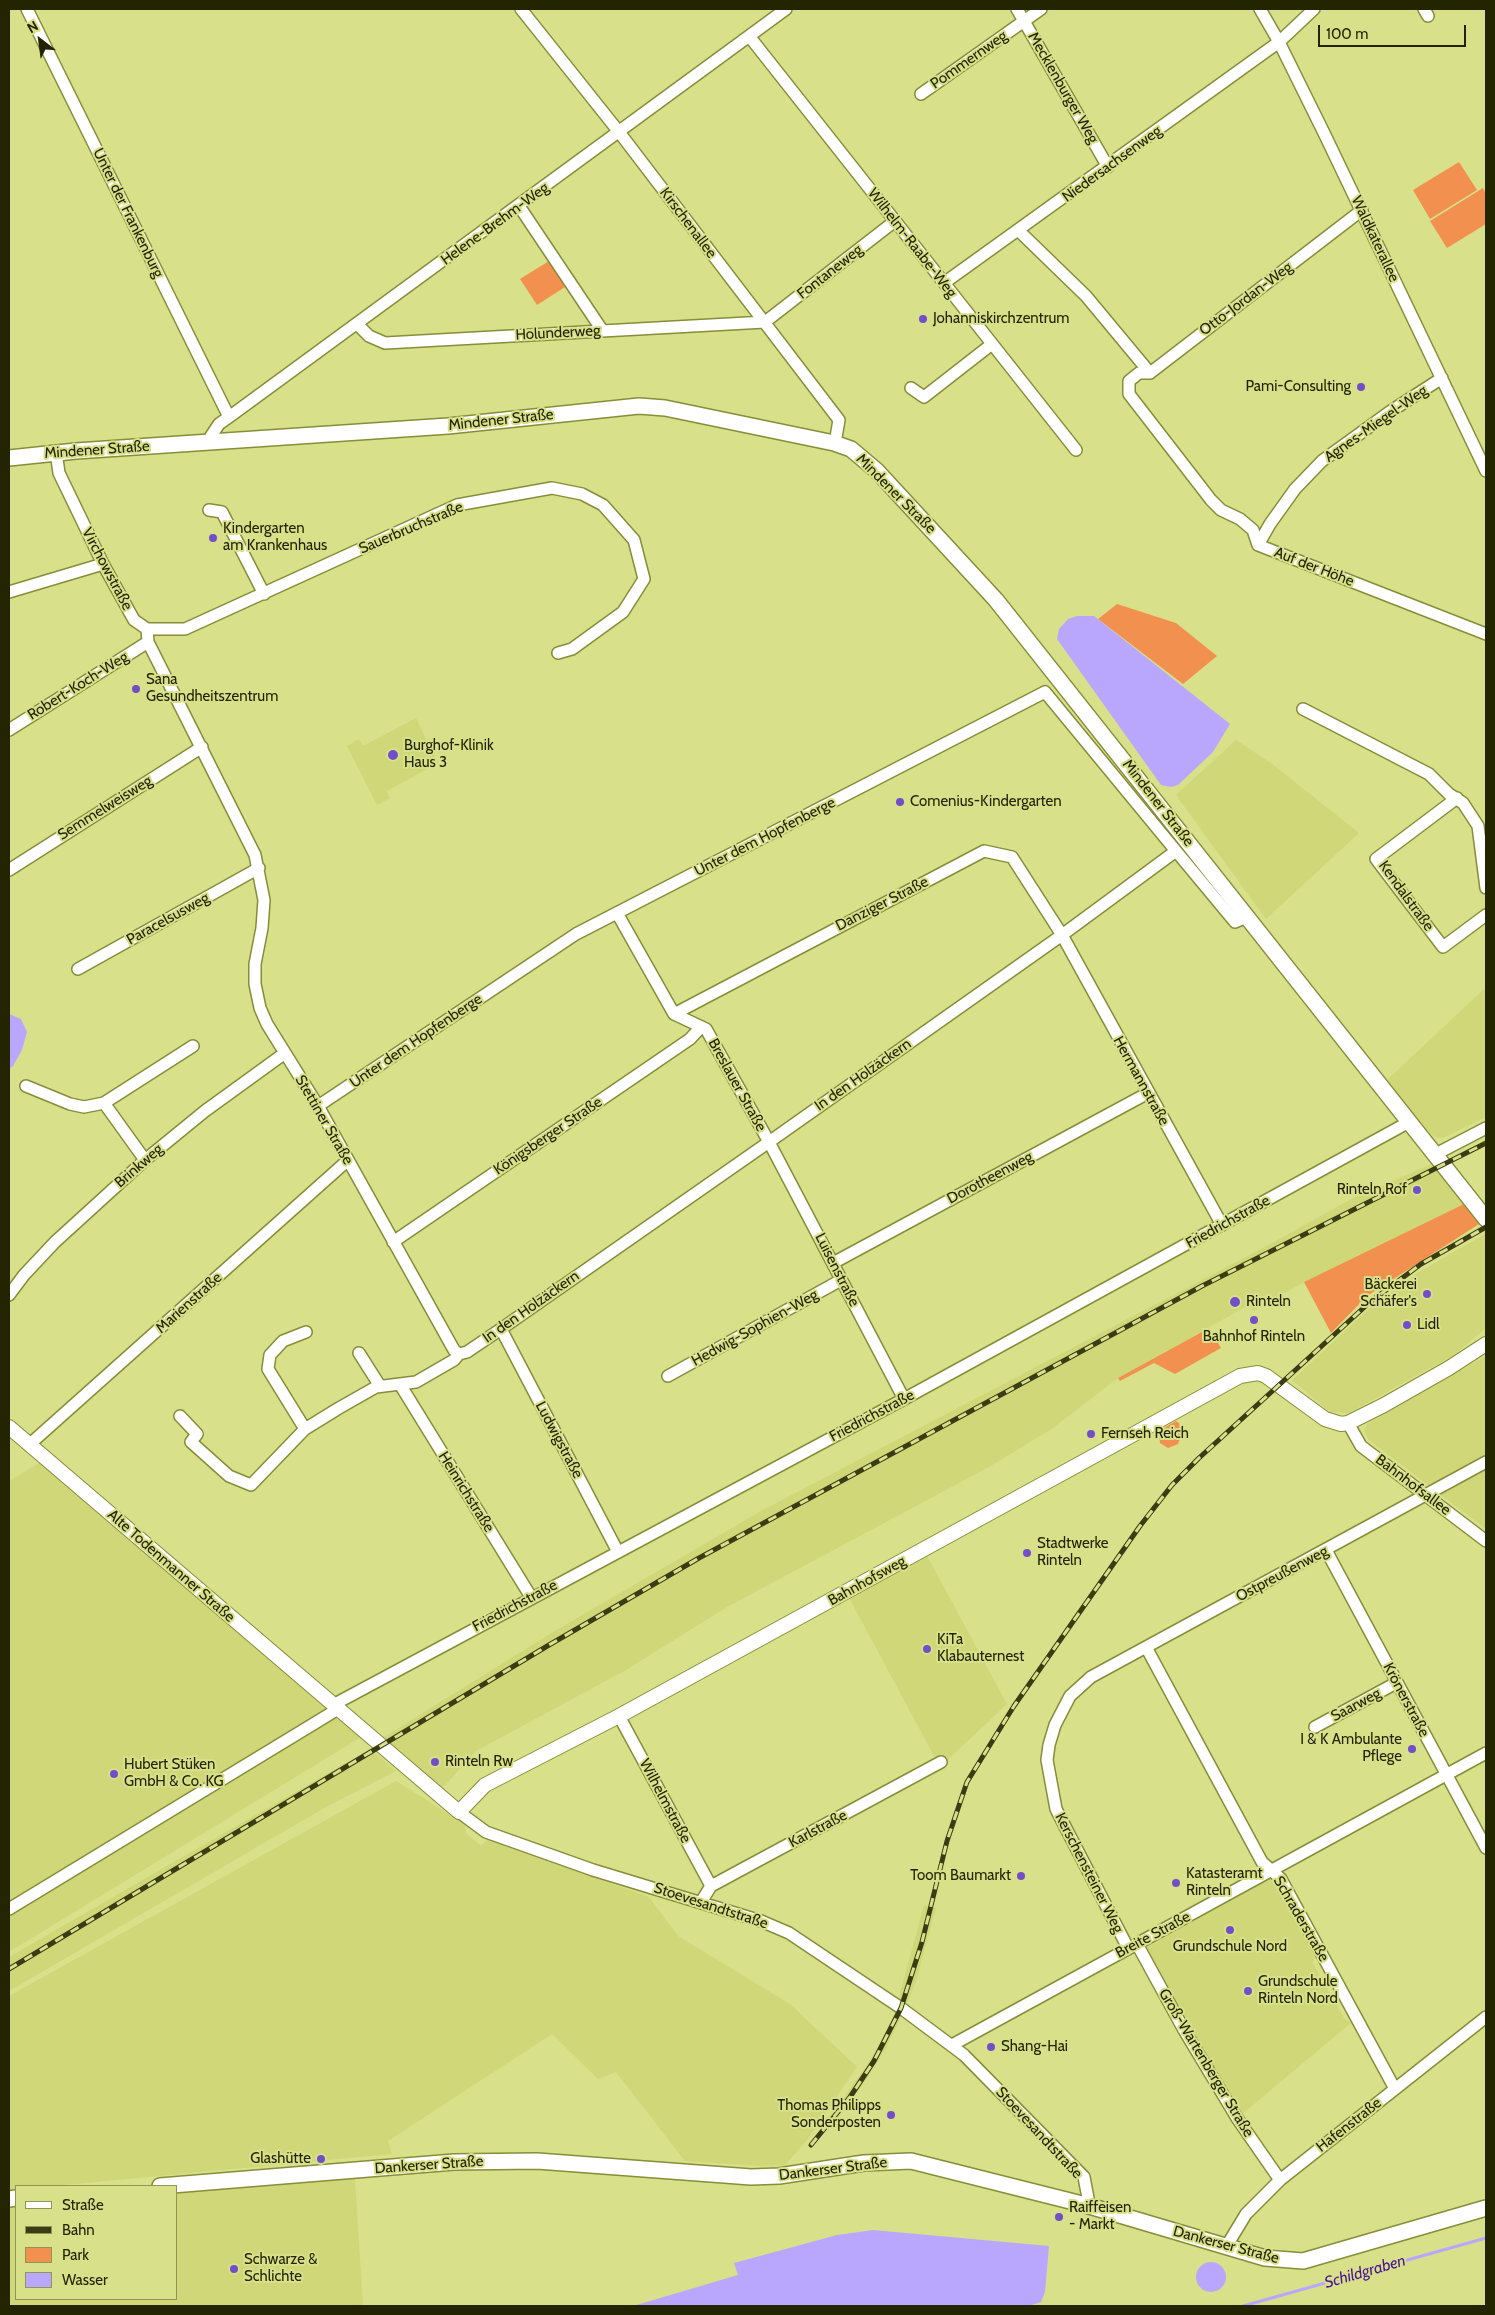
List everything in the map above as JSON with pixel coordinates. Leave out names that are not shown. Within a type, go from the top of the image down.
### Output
[{"type":"main road","name":"Mindener Straße","points":[[9,458],[56,452],[448,426],[639,406],[665,408],[834,443],[851,449],[877,471],[985,586],[1486,1219]]},
{"type":"main road","name":"Dankerser Straße","points":[[173,2185],[464,2162],[536,2161],[751,2177],[779,2176],[864,2163],[911,2161],[1086,2205],[1265,2258],[1303,2261],[1486,2208]]},
{"type":"street","name":"Unter der Frankenburg","points":[[28,9],[229,417]]},
{"type":"street","name":"Kirschenallee","points":[[521,9],[619,132],[839,420],[834,443]]},
{"type":"street","name":"Helene-Brehm-Weg","points":[[211,443],[211,436],[219,424],[786,9]]},
{"type":"street","name":"Mecklenburger Weg","points":[[1017,9],[1108,167]]},
{"type":"street","name":"Pommernweg","points":[[921,94],[1041,9]]},
{"type":"street","name":"Waldkaterallee","points":[[1260,9],[1279,42],[1362,210],[1486,471]]},
{"type":"street","name":"Niedersachsenweg","points":[[944,283],[1020,231],[1279,42],[1314,9]]},
{"type":"street","name":"Wilhelm-Raabe-Weg","points":[[749,36],[1076,450]]},
{"type":"street","points":[[519,206],[602,330]]},
{"type":"street","name":"Otto-Jordan-Weg","points":[[1129,381],[1139,373],[1150,372],[1362,210]]},
{"type":"street","name":"Fontaneweg","points":[[765,322],[894,221]]},
{"type":"street","points":[[1020,231],[1086,296],[1150,372]]},
{"type":"street","name":"Holunderweg","points":[[358,324],[369,336],[385,343],[765,322]]},
{"type":"street","points":[[911,388],[924,397],[992,344]]},
{"type":"street","name":"Agnes-Miegel-Weg","points":[[1258,545],[1270,524],[1295,489],[1322,461],[1391,411],[1442,378]]},
{"type":"street","name":"Auf der Höhe","points":[[1129,381],[1129,394],[1211,500],[1221,510],[1240,519],[1253,530],[1258,545],[1486,634]]},
{"type":"street","name":"Virchowstraße","points":[[56,452],[59,473],[103,564],[134,620],[147,629]]},
{"type":"street","name":"Sauerbruchstraße","points":[[147,629],[185,629],[457,505],[552,488],[582,494],[603,504],[634,540],[644,579],[623,612],[572,649],[558,653]]},
{"type":"street","points":[[209,510],[222,512],[264,594]]},
{"type":"street","points":[[9,592],[103,564]]},
{"type":"street","points":[[147,629],[148,642],[249,840],[259,868]]},
{"type":"street","name":"Robert-Koch-Weg","points":[[9,730],[148,642]]},
{"type":"street","name":"Unter dem Hopfenberge","points":[[318,1106],[576,934],[1046,692],[1176,851]]},
{"type":"street","points":[[1303,709],[1429,774],[1449,794],[1458,798],[1478,826],[1486,888]]},
{"type":"street","name":"Semmelweisweg","points":[[9,870],[202,747]]},
{"type":"street","name":"Kendalstraße","points":[[1458,798],[1376,858],[1443,947],[1486,915]]},
{"type":"street","name":"Danziger Straße","points":[[674,1014],[984,851],[1012,858],[1062,935]]},
{"type":"street","points":[[1176,851],[1235,922],[1247,917]]},
{"type":"street","name":"In den Holzäckern","points":[[402,1386],[416,1382],[454,1360],[459,1354],[467,1352],[501,1329],[1062,935],[1176,851]]},
{"type":"street","name":"Paracelsusweg","points":[[78,969],[259,868]]},
{"type":"street","name":"Stettiner Straße","points":[[259,868],[264,900],[254,984],[264,1016],[318,1106],[347,1162],[454,1350],[459,1354]]},
{"type":"street","points":[[617,913],[674,1014]]},
{"type":"street","name":"Hermannstraße","points":[[1062,935],[1222,1225]]},
{"type":"street","name":"Breslauer Straße","points":[[674,1014],[706,1029],[769,1142]]},
{"type":"street","name":"Königsberger Straße","points":[[393,1242],[690,1039],[701,1027]]},
{"type":"street","points":[[26,1086],[70,1104],[84,1106],[104,1103],[193,1046]]},
{"type":"street","name":"Brinkweg","points":[[9,1295],[24,1275],[55,1242],[145,1160],[205,1111],[285,1053]]},
{"type":"street","name":"Dorotheenweg","points":[[833,1263],[1148,1093]]},
{"type":"street","points":[[104,1103],[145,1160]]},
{"type":"street","name":"Friedrichstraße","points":[[9,1909],[335,1707],[531,1597],[904,1399],[1409,1122]]},
{"type":"street","points":[[1436,1154],[1486,1128]]},
{"type":"street","name":"Luisenstraße","points":[[769,1142],[904,1399]]},
{"type":"street","name":"Marienstraße","points":[[30,1444],[347,1162]]},
{"type":"street","name":"Hedwig-Sophien-Weg","points":[[668,1376],[841,1280]]},
{"type":"street","name":"Ludwigstraße","points":[[501,1329],[618,1552]]},
{"type":"street","points":[[305,1430],[268,1369],[270,1355],[283,1341],[306,1332]]},
{"type":"street","points":[[1348,1424],[1450,1368],[1486,1344]]},
{"type":"street","points":[[359,1353],[380,1386]]},
{"type":"street","name":"Bahnhofsweg","points":[[459,1812],[485,1785],[619,1716],[1240,1376],[1258,1373],[1281,1385],[1325,1419],[1334,1424],[1348,1424]]},
{"type":"street","points":[[180,1416],[198,1434],[191,1442],[229,1476],[251,1485],[305,1430],[380,1386],[402,1386]]},
{"type":"street","name":"Heinrichstraße","points":[[402,1386],[531,1597]]},
{"type":"street","name":"Bahnhofsallee","points":[[1348,1424],[1361,1446],[1486,1541]]},
{"type":"street","name":"Alte Todenmanner Straße","points":[[9,1427],[335,1707]]},
{"type":"street","name":"Ostpreußenweg","points":[[1079,1686],[1146,1647],[1486,1462]]},
{"type":"street","name":"Krönerstraße","points":[[1326,1550],[1486,1848]]},
{"type":"street","name":"Schraderstraße","points":[[1146,1647],[1262,1862],[1280,1879],[1395,2089]]},
{"type":"street","name":"Saarweg","points":[[1315,1727],[1396,1683]]},
{"type":"street","name":"Kerschensteiner Weg","points":[[1079,1686],[1070,1696],[1054,1725],[1047,1760],[1056,1809],[1066,1832],[1133,1946]]},
{"type":"street","name":"Stoevesandtstraße","points":[[335,1707],[459,1812],[486,1832],[593,1870],[761,1920],[789,1933],[952,2045],[1084,2177],[1088,2198],[1086,2205]]},
{"type":"street","name":"Wilhelmstraße","points":[[619,1716],[711,1886]]},
{"type":"street","name":"Breite Straße","points":[[952,2045],[1486,1754]]},
{"type":"street","name":"Karlstraße","points":[[701,1902],[711,1886],[940,1762]]},
{"type":"street","name":"Groß-Wartenberger Straße","points":[[1133,1946],[1237,2118],[1280,2180]]},
{"type":"street","name":"Hafenstraße","points":[[1226,2247],[1246,2214],[1280,2180],[1486,2018]]},
{"type":"shaded area","name":"Burghof-Klinik Haus 3","points":[[416,718],[438,763],[387,791],[390,798],[377,805],[347,746],[359,739],[363,746]]},
{"type":"shaded area","points":[[1236,740],[1271,763],[1359,833],[1266,919],[1176,795]]},
{"type":"shaded area","points":[[1484,989],[1486,992],[1486,1117],[1445,1137],[1438,1138],[1432,1135],[1386,1081]]},
{"type":"shaded area","points":[[1434,1163],[1464,1204],[1304,1282],[1253,1311],[1249,1305],[1118,1378],[1053,1428],[989,1467],[727,1607],[626,1670],[476,1751],[440,1791],[381,1739],[553,1632],[761,1511],[1265,1247],[1351,1199]]},
{"type":"shaded area","points":[[1485,1234],[1486,1328],[1454,1355],[1349,1413],[1330,1412],[1292,1380],[1370,1308],[1419,1272]]},
{"type":"shaded area","points":[[1486,1356],[1486,1529],[1369,1440],[1364,1431],[1368,1423]]},
{"type":"shaded area","points":[[41,1462],[361,1737],[9,1952],[9,1481]]},
{"type":"shaded area","name":"KiTa Klabauternest","points":[[925,1552],[1007,1704],[940,1767],[847,1594]]},
{"type":"shaded area","points":[[370,1749],[396,1771],[326,1807],[9,1991],[9,1957]]},
{"type":"shaded area","points":[[396,1781],[465,1824],[466,1833],[481,1846],[487,1840],[649,1897],[678,1936],[790,2004],[857,2067],[807,2140],[785,2165],[760,2166],[685,2161],[616,2072],[598,2079],[552,2034],[388,2141],[392,2154],[64,2185],[15,2185],[15,2190],[9,2190],[9,1996]]},
{"type":"shaded area","name":"Grundschule Rinteln Nord","points":[[1268,1880],[1277,1883],[1315,1953],[1313,1963],[1344,2018],[1351,2023],[1241,2115],[1195,2041],[1146,1948]]},
{"type":"shaded area","points":[[924,1905],[936,1908],[917,1978],[907,2004],[886,2048],[862,2086],[830,2128],[824,2125],[876,2052],[895,2012]]},
{"type":"shaded area","points":[[355,2178],[363,2306],[9,2306],[9,2201],[15,2201],[15,2300],[178,2300],[178,2190]]},
{"type":"green space","points":[[1459,162],[1477,190],[1430,219],[1413,190]]},
{"type":"green space","points":[[1483,188],[1486,194],[1486,224],[1447,248],[1430,221]]},
{"type":"green space","points":[[549,261],[565,287],[537,305],[520,279]]},
{"type":"green space","points":[[1117,604],[1176,623],[1217,656],[1183,684],[1098,619]]},
{"type":"green space","points":[[1464,1204],[1479,1224],[1367,1296],[1331,1333],[1304,1282]]},
{"type":"green space","points":[[1209,1328],[1221,1348],[1175,1374],[1154,1363],[1120,1381],[1118,1378]]},
{"type":"green space","points":[[1176,1421],[1179,1423],[1181,1436],[1178,1444],[1168,1448],[1160,1443],[1159,1431]]},
{"type":"water","points":[[1077,616],[1094,616],[1230,724],[1213,752],[1178,785],[1171,787],[1161,785],[1057,639],[1059,629],[1068,619]]},
{"type":"water","points":[[9,1014],[21,1019],[27,1032],[22,1050],[13,1066],[9,1069]]},
{"type":"water","points":[[873,2230],[1049,2246],[1045,2292],[1041,2302],[1029,2306],[633,2306],[738,2275],[734,2263],[837,2235]]},
{"type":"water","points":[[1211,2262],[1222,2266],[1226,2277],[1222,2288],[1211,2292],[1200,2288],[1196,2277],[1200,2266]]},
{"type":"waterway","name":"Schildgraben","points":[[1243,2306],[1486,2238]]},
{"type":"railway","points":[[9,1969],[549,1645],[699,1558],[1202,1286],[1486,1143]]},
{"type":"railway","points":[[811,2145],[850,2097],[874,2061],[901,2008],[922,1942],[947,1841],[967,1782],[1014,1706],[1140,1526],[1172,1485],[1199,1458],[1370,1302],[1421,1264],[1486,1227]]},
{"type":"place","name":"Johanniskirchzentrum","points":[[923,319]]},
{"type":"place","name":"Pami-Consulting","points":[[1361,387]]},
{"type":"place","name":"Kindergarten am Krankenhaus","points":[[213,538]]},
{"type":"place","name":"Sana Gesundheitszentrum","points":[[136,689]]},
{"type":"place","name":"Burghof-Klinik Haus 3","points":[[393,755]]},
{"type":"place","name":"Comenius-Kindergarten","points":[[900,802]]},
{"type":"place","name":"Rinteln Rof","points":[[1417,1190]]},
{"type":"place","name":"Bäckerei Schäfer's","points":[[1427,1294]]},
{"type":"place","name":"Rinteln","points":[[1235,1302]]},
{"type":"place","name":"Bahnhof Rinteln","points":[[1254,1320]]},
{"type":"place","name":"Lidl","points":[[1407,1325]]},
{"type":"place","name":"Fernseh Reich","points":[[1091,1434]]},
{"type":"place","name":"Stadtwerke Rinteln","points":[[1027,1553]]},
{"type":"place","name":"KiTa Klabauternest","points":[[927,1649]]},
{"type":"place","name":"I & K Ambulante Pflege","points":[[1412,1749]]},
{"type":"place","name":"Rinteln Rw","points":[[435,1762]]},
{"type":"place","name":"Hubert Stüken GmbH & Co. KG","points":[[114,1774]]},
{"type":"place","name":"Toom Baumarkt","points":[[1021,1876]]},
{"type":"place","name":"Katasteramt Rinteln","points":[[1176,1883]]},
{"type":"place","name":"Grundschule Nord","points":[[1230,1930]]},
{"type":"place","name":"Grundschule Rinteln Nord","points":[[1248,1991]]},
{"type":"place","name":"Shang-Hai","points":[[991,2047]]},
{"type":"place","name":"Thomas Philipps Sonderposten","points":[[891,2115]]},
{"type":"place","name":"Glashütte","points":[[321,2159]]},
{"type":"place","name":"Raiffeisen - Markt","points":[[1059,2217]]},
{"type":"place","name":"Schwarze & Schlichte","points":[[234,2269]]}]
